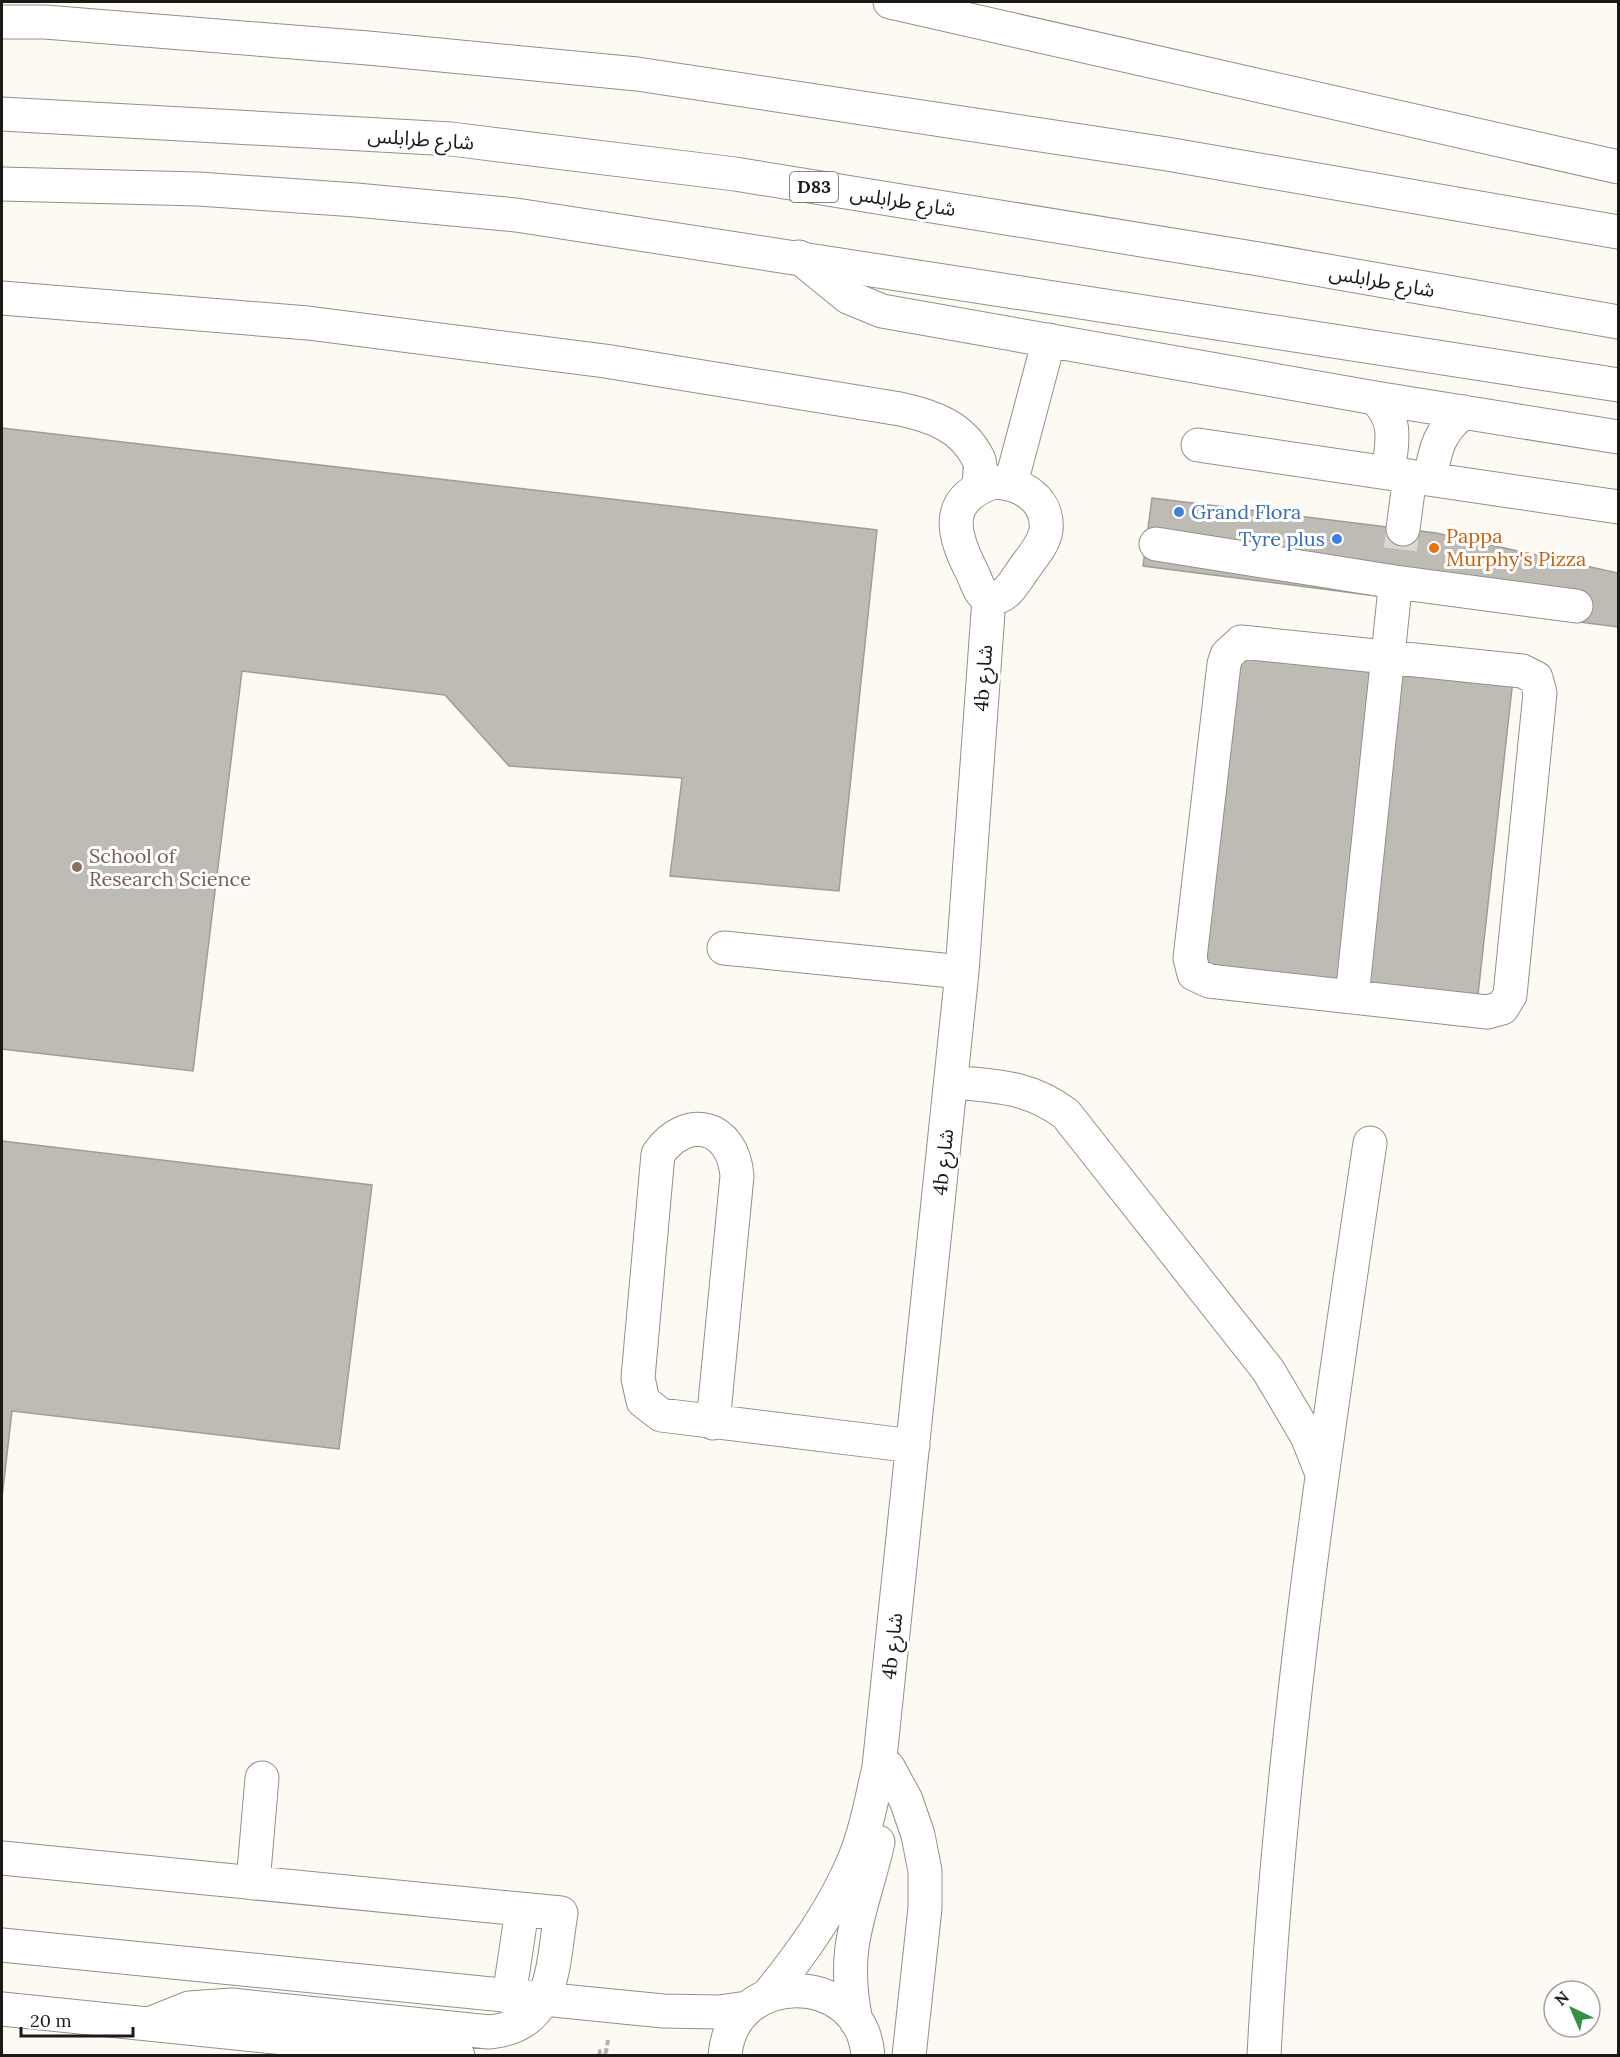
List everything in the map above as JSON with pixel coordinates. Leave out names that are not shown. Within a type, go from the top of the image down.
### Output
[{"type":"main road","points":[[890,2],[1618,167]]},
{"type":"main road","points":[[2,21],[45,22],[357,47],[637,74],[1167,154],[1618,232]]},
{"type":"main road","name":"شارع طرابلس","points":[[2,114],[451,140],[735,174],[1265,260],[1618,322]]},
{"type":"main road","points":[[2,184],[198,189],[356,200],[516,215],[1618,385]]},
{"type":"main road","points":[[799,257],[848,297],[882,311],[1375,398],[1618,437]]},
{"type":"main road","points":[[2,298],[356,329],[605,361],[900,409],[932,416],[960,434],[995,485]]},
{"type":"main road","points":[[995,485],[1049,340]]},
{"type":"main road","points":[[1375,398],[1387,410],[1410,476],[1403,529]]},
{"type":"main road","points":[[1410,476],[1450,422],[1464,412]]},
{"type":"main road","points":[[1198,445],[1618,507]]},
{"type":"main road","points":[[995,485],[1026,489],[1037,500],[1044,515],[1046,530],[1040,546],[1007,592],[999,598],[989,599],[979,589],[962,553],[954,526],[958,510],[967,497],[995,485]]},
{"type":"main road","points":[[1156,544],[1576,606]]},
{"type":"main road","points":[[1352,998],[1394,598]]},
{"type":"main road","name":"4b شارع","points":[[725,2055],[732,2029],[819,1926],[855,1858],[879,1767],[962,972],[989,599]]},
{"type":"main road","points":[[1241,642],[1522,671],[1536,678],[1540,685],[1514,960],[1507,1002],[1495,1012],[1352,998],[1201,980],[1190,967],[1227,655],[1241,642]]},
{"type":"main road","points":[[724,948],[962,972]]},
{"type":"main road","points":[[951,1082],[1028,1091],[1048,1100],[1066,1114],[1268,1370],[1298,1419],[1321,1471]]},
{"type":"main road","points":[[713,1423],[737,1176],[736,1159],[728,1144],[715,1133],[698,1129],[682,1132],[668,1140],[658,1154],[638,1390],[643,1401],[661,1415],[713,1423],[913,1446]]},
{"type":"main road","points":[[1264,2055],[1292,1704],[1321,1471],[1370,1143]]},
{"type":"main road","name":"4b شارع","points":[[868,2055],[867,2044],[856,2020],[850,1989],[849,1956],[854,1924],[873,1864],[884,1817],[888,1767],[884,1725]]},
{"type":"main road","points":[[888,1767],[906,1800],[918,1835],[925,1871],[925,1908],[909,2055]]},
{"type":"main road","points":[[253,1883],[262,1778]]},
{"type":"main road","points":[[2,1858],[561,1913],[549,1987],[544,2000],[535,2011],[514,2027],[489,2032],[232,2005],[189,2008],[149,2024]]},
{"type":"main road","points":[[509,1997],[522,1910]]},
{"type":"main road","points":[[2,1945],[509,1997],[691,2013],[757,2002]]},
{"type":"main road","name":"4b شارع","points":[[757,2002],[792,1989],[817,1992],[839,2003],[856,2020]]},
{"type":"main road","points":[[2,2009],[149,2024],[344,2049],[458,2055]]},
{"type":"building","points":[[2,428],[877,530],[839,891],[670,876],[682,778],[509,766],[445,695],[242,671],[193,1071],[2,1049]]},
{"type":"building","points":[[1152,498],[1436,533],[1618,573],[1618,627],[1143,566]]},
{"type":"building","points":[[1229,648],[1513,679],[1476,1013],[1191,982]]},
{"type":"building","points":[[2,1141],[372,1185],[339,1449],[12,1411],[2,1498]]},
{"type":"tunnel","points":[[1394,598],[1403,529]]},
{"type":"place","name":"Grand Flora","points":[[1179,512]]},
{"type":"place","name":"Tyre plus","points":[[1337,539]]},
{"type":"place","name":"Pappa Murphy's Pizza","points":[[1434,548]]},
{"type":"place","name":"School of Research Science","points":[[77,867]]}]
